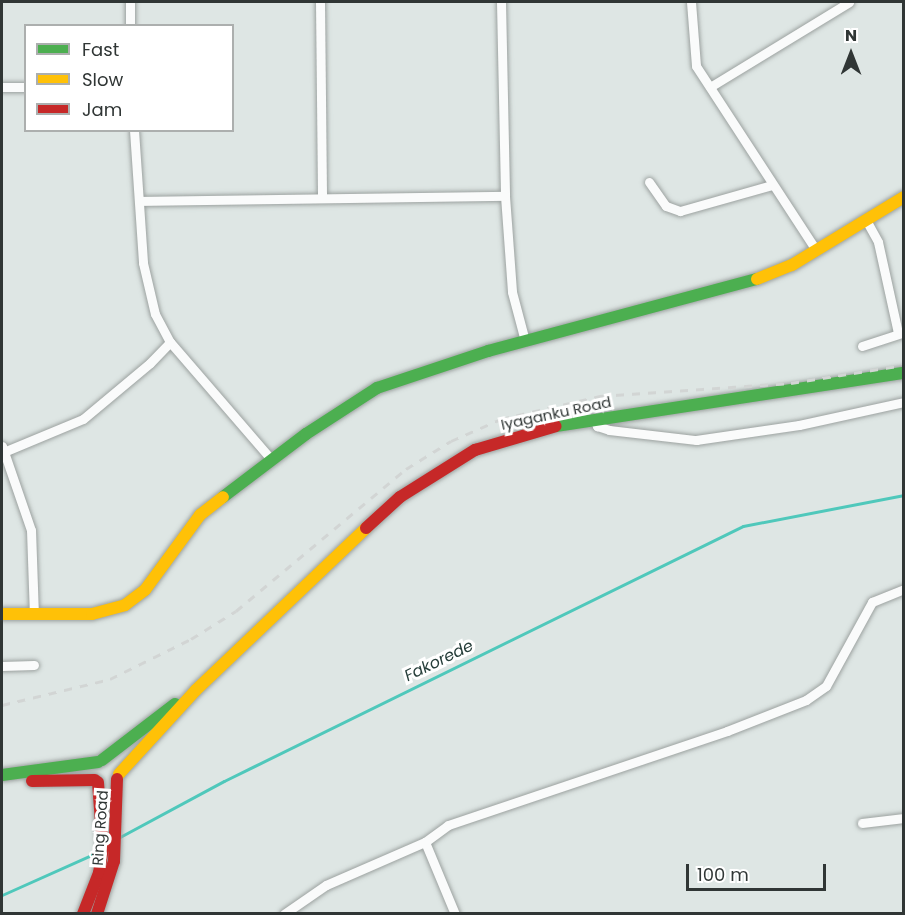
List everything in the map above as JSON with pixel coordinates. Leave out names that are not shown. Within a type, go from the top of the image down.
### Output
[{"type":"main road","points":[[2,614],[92,614],[125,605],[138,597],[165,566],[200,515],[306,434],[377,388],[525,341],[766,277],[816,250],[903,197]]},
{"type":"main road","name":"Iyaganku Road","points":[[118,777],[196,690],[302,586],[427,477],[500,440],[594,418],[903,373]]},
{"type":"main road","name":"Iyaganku Road","points":[[100,761],[157,715],[196,690]]},
{"type":"main road","points":[[97,781],[93,772],[100,761]]},
{"type":"main road","points":[[113,761],[118,777],[108,785],[97,781],[29,781],[4,775],[113,761]]},
{"type":"main road","name":"Ring Road","points":[[97,914],[114,861],[118,777]]},
{"type":"main road","name":"Ring Road","points":[[83,914],[99,873],[104,849],[97,781]]},
{"type":"street","points":[[130,2],[130,24]]},
{"type":"street","points":[[320,2],[322,197]]},
{"type":"street","points":[[501,2],[505,196],[512,292],[525,341]]},
{"type":"street","points":[[691,2],[693,55],[710,87],[816,250]]},
{"type":"street","points":[[710,87],[849,2]]},
{"type":"street","points":[[2,87],[24,87]]},
{"type":"street","points":[[134,132],[149,292],[170,342],[272,460]]},
{"type":"street","points":[[649,182],[666,206],[680,211],[772,185]]},
{"type":"street","points":[[140,201],[505,196]]},
{"type":"street","points":[[862,346],[901,333],[878,242],[866,220]]},
{"type":"street","points":[[34,614],[32,530],[4,449],[83,419],[170,342]]},
{"type":"street","points":[[594,418],[597,426],[609,430],[696,440],[799,424],[903,402]]},
{"type":"street","points":[[284,914],[355,871],[425,842],[447,825],[727,731],[806,700],[826,686],[872,602],[903,589]]},
{"type":"street","points":[[2,666],[34,665]]},
{"type":"street","points":[[862,823],[903,818]]},
{"type":"street","points":[[425,842],[455,914]]},
{"type":"waterway","name":"Fakorede","points":[[118,838],[224,781],[743,526],[904,495]]},
{"type":"waterway","name":"Fakorede","points":[[2,895],[98,852]]},
{"type":"railway","points":[[2,705],[110,679],[191,639],[236,611],[406,469],[451,441],[501,419],[600,396],[791,383],[904,365]]},
{"type":"traffic: fast","points":[[223,497],[306,434],[377,388],[488,351],[757,279]]},
{"type":"traffic: fast","points":[[556,426],[904,373]]},
{"type":"traffic: fast","points":[[102,760],[175,704]]},
{"type":"traffic: fast","points":[[2,775],[98,762]]},
{"type":"traffic: slow","points":[[757,279],[792,265],[904,197]]},
{"type":"traffic: slow","points":[[2,614],[92,614],[125,605],[145,590],[200,515],[223,497]]},
{"type":"traffic: slow","points":[[119,774],[196,690],[366,528]]},
{"type":"traffic: jam","points":[[366,528],[400,497],[475,450],[556,426]]},
{"type":"traffic: jam","points":[[97,914],[114,861],[117,779]]},
{"type":"traffic: jam","points":[[32,781],[95,780]]},
{"type":"traffic: jam","points":[[83,914],[99,873],[103,849],[98,782]]}]
